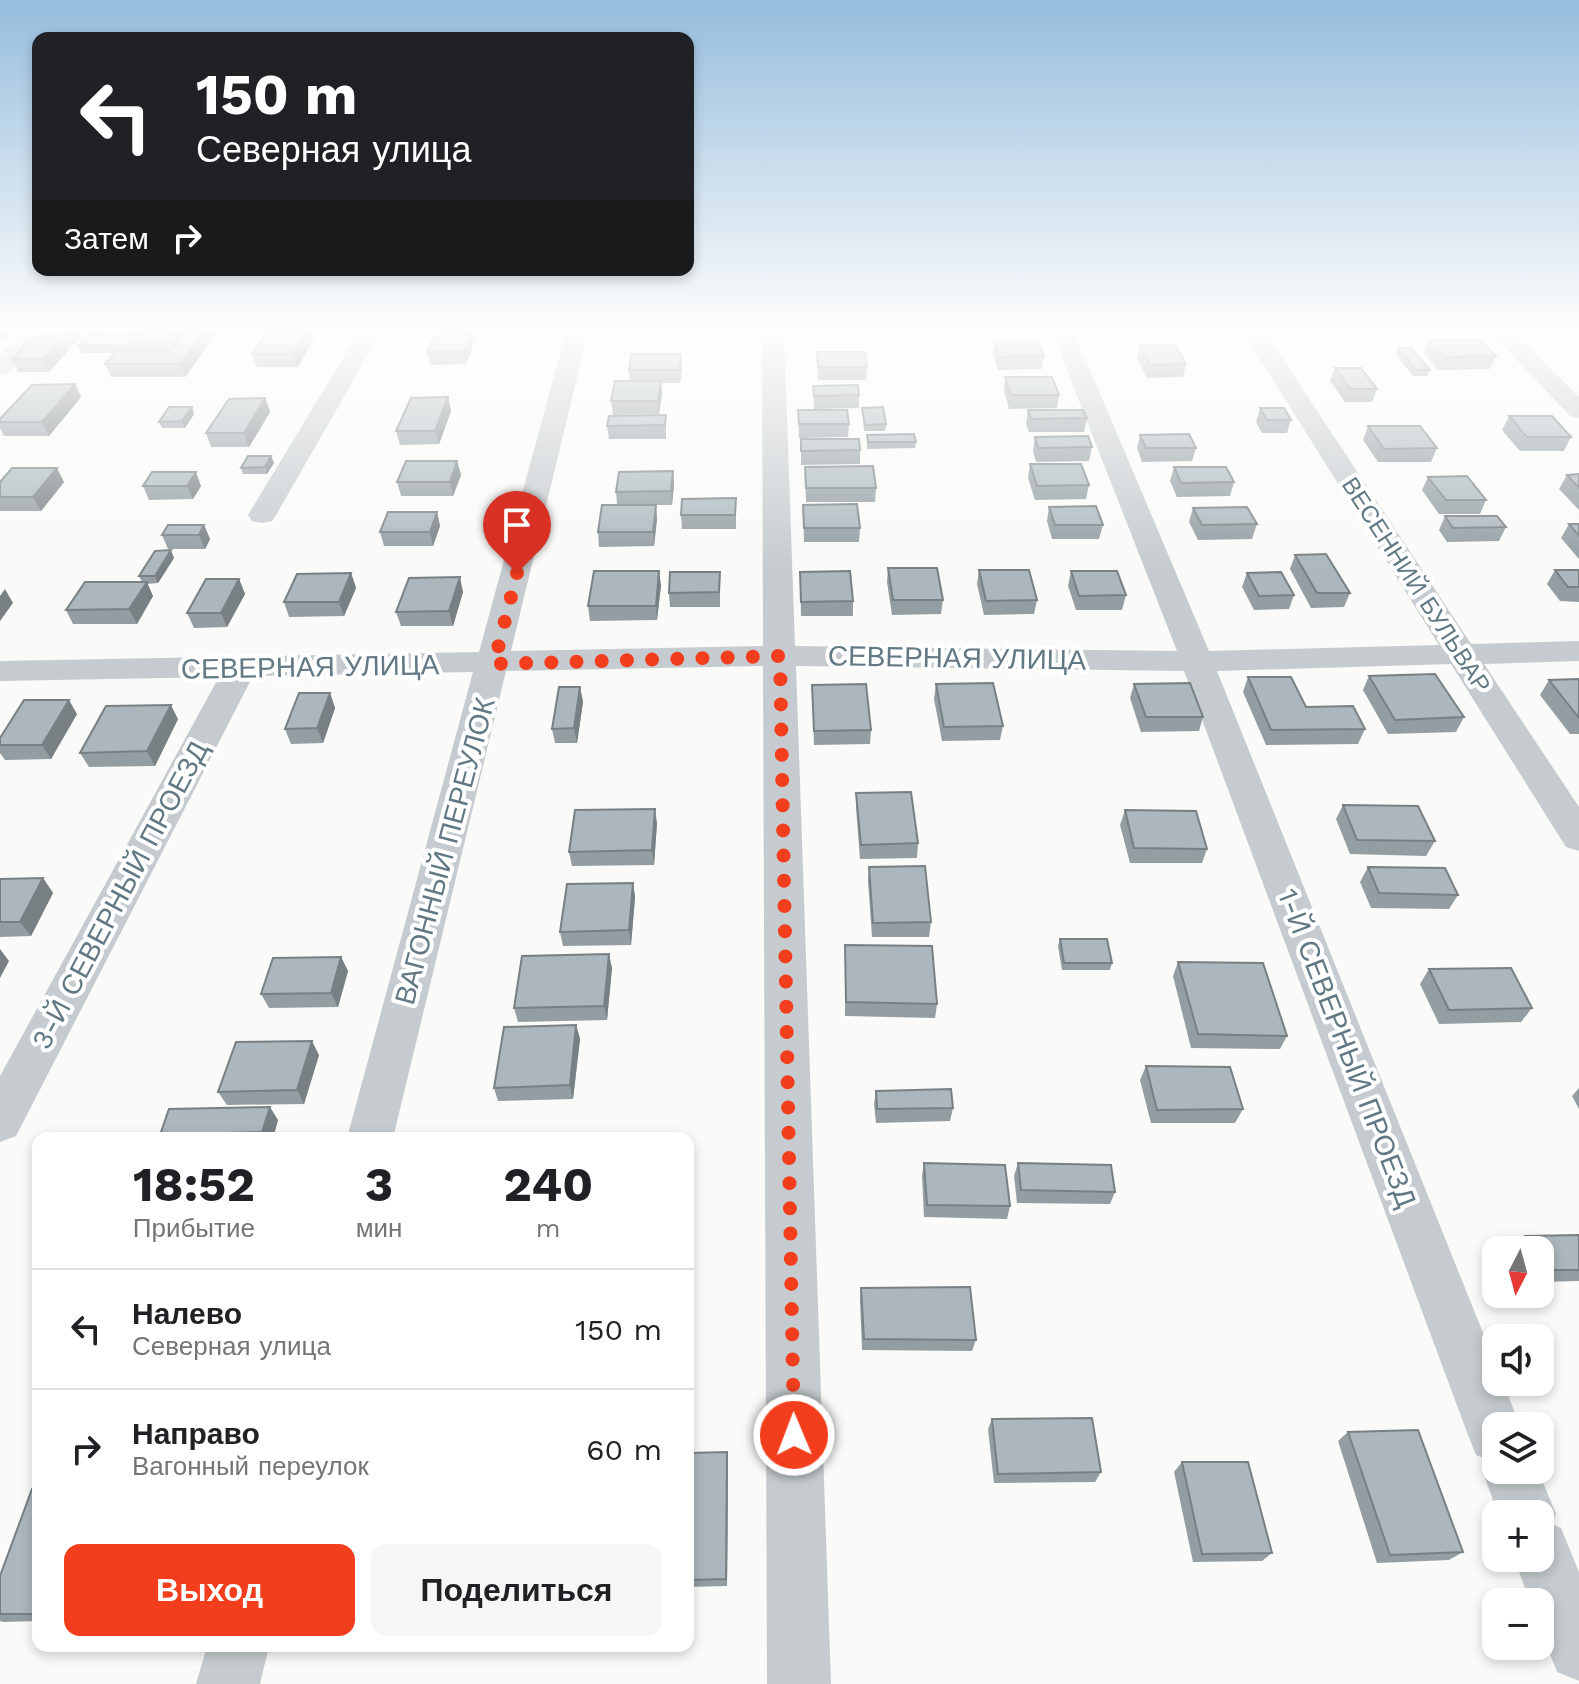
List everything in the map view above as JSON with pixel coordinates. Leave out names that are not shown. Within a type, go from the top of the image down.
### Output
[{"type":"street","points":[[262,515],[324,411]]},
{"type":"street","name":"ВАГОННЫЙ ПЕРЕУЛОК","points":[[372,1132],[557,411]]},
{"type":"street","points":[[775,411],[799,1684]]},
{"type":"street","name":"1-Й СЕВЕРНЫЙ ПРОЕЗД","points":[[1095,411],[1197,661],[1487,1412]]},
{"type":"street","name":"ВЕСЕННИЙ БУЛЬВАР","points":[[1304,411],[1579,837]]},
{"type":"street","name":"СЕВЕРНАЯ УЛИЦА","points":[[0,671],[240,669],[780,656],[1197,661],[1579,651]]},
{"type":"street","name":"3-Й СЕВЕРНЫЙ ПРОЕЗД","points":[[0,1121],[240,669]]},
{"type":"street","points":[[1549,1572],[1579,1650]]},
{"type":"street","points":[[228,1684],[236,1652]]},
{"type":"building","points":[[8,411],[52,411],[42,422],[0,422]]},
{"type":"building","points":[[167,411],[189,411],[182,421],[159,422]]},
{"type":"building","points":[[221,411],[257,411],[244,433],[206,433]]},
{"type":"building","points":[[405,411],[443,411],[435,431],[396,431]]},
{"type":"building","points":[[798,411],[847,411],[849,424],[799,424]]},
{"type":"building","points":[[862,411],[884,411],[886,424],[865,425]]},
{"type":"building","points":[[1028,411],[1083,411],[1087,418],[1031,419]]},
{"type":"building","points":[[1262,411],[1286,411],[1291,420],[1267,420]]},
{"type":"building","points":[[666,415],[665,425],[607,426],[609,416]]},
{"type":"building","points":[[1509,416],[1552,416],[1571,437],[1527,437]]},
{"type":"building","points":[[1368,426],[1420,426],[1437,448],[1384,449]]},
{"type":"building","points":[[914,434],[916,442],[868,442],[867,435]]},
{"type":"building","points":[[1189,434],[1196,448],[1146,448],[1140,435]]},
{"type":"building","points":[[1088,436],[1092,447],[1038,448],[1035,437]]},
{"type":"building","points":[[801,439],[859,439],[860,450],[801,451]]},
{"type":"building","points":[[248,456],[271,456],[265,467],[241,468]]},
{"type":"building","points":[[406,461],[457,461],[450,482],[397,482]]},
{"type":"building","points":[[1030,464],[1081,464],[1089,485],[1037,486]]},
{"type":"building","points":[[873,466],[876,488],[806,488],[805,467]]},
{"type":"building","points":[[1174,467],[1226,467],[1234,482],[1181,483]]},
{"type":"building","points":[[12,468],[57,468],[33,497],[0,497],[0,482]]},
{"type":"building","points":[[673,471],[671,491],[616,492],[619,472]]},
{"type":"building","points":[[152,472],[196,472],[187,486],[143,486]]},
{"type":"building","points":[[1579,474],[1579,488],[1567,475]]},
{"type":"building","points":[[1467,476],[1486,500],[1446,500],[1428,477]]},
{"type":"building","points":[[736,498],[735,515],[681,515],[682,499]]},
{"type":"building","points":[[857,504],[860,528],[804,528],[803,505]]},
{"type":"building","points":[[602,505],[656,505],[653,532],[598,532]]},
{"type":"building","points":[[1096,506],[1103,525],[1055,525],[1049,507]]},
{"type":"building","points":[[1247,507],[1257,524],[1202,525],[1193,508]]},
{"type":"building","points":[[388,512],[437,512],[430,532],[380,532]]},
{"type":"building","points":[[1445,516],[1497,516],[1506,527],[1453,528]]},
{"type":"building","points":[[1569,524],[1579,524],[1579,536]]},
{"type":"building","points":[[168,525],[204,525],[199,535],[162,535]]},
{"type":"building","points":[[171,550],[155,576],[139,576],[155,551]]},
{"type":"building","points":[[1326,554],[1350,593],[1317,593],[1295,555]]},
{"type":"building","points":[[888,568],[937,568],[943,600],[893,600]]},
{"type":"building","points":[[979,570],[1029,570],[1037,600],[986,601]]},
{"type":"building","points":[[1555,570],[1579,570],[1579,587],[1568,587]]},
{"type":"building","points":[[594,571],[659,571],[656,606],[588,606]]},
{"type":"building","points":[[850,571],[853,601],[801,602],[800,572]]},
{"type":"building","points":[[1071,571],[1117,571],[1126,595],[1079,596]]},
{"type":"building","points":[[670,572],[720,572],[719,592],[669,593]]},
{"type":"building","points":[[1281,572],[1294,595],[1259,596],[1247,573]]},
{"type":"building","points":[[351,573],[339,602],[284,602],[297,574]]},
{"type":"building","points":[[460,577],[449,611],[396,612],[409,578]]},
{"type":"building","points":[[206,579],[239,579],[221,613],[187,613]]},
{"type":"building","points":[[85,582],[147,582],[129,609],[66,610]]},
{"type":"building","points":[[1435,674],[1464,717],[1395,720],[1369,676]]},
{"type":"building","points":[[1248,677],[1291,677],[1306,707],[1353,706],[1365,729],[1271,730]]},
{"type":"building","points":[[1579,679],[1579,718],[1549,680]]},
{"type":"building","points":[[993,683],[1003,726],[944,727],[936,684]]},
{"type":"building","points":[[1190,683],[1203,717],[1146,717],[1134,684]]},
{"type":"building","points":[[866,684],[871,730],[814,731],[812,685]]},
{"type":"building","points":[[559,687],[580,687],[574,728],[552,729]]},
{"type":"building","points":[[299,693],[330,693],[317,728],[285,729]]},
{"type":"building","points":[[24,700],[69,700],[42,745],[0,745],[0,738]]},
{"type":"building","points":[[171,705],[147,751],[80,753],[106,706]]},
{"type":"building","points":[[911,792],[918,843],[861,845],[856,793]]},
{"type":"building","points":[[1343,805],[1418,806],[1435,841],[1357,840]]},
{"type":"building","points":[[655,809],[652,850],[569,852],[575,810]]},
{"type":"building","points":[[1125,810],[1196,811],[1207,849],[1134,848]]},
{"type":"building","points":[[925,866],[931,922],[873,923],[869,867]]},
{"type":"building","points":[[1368,867],[1445,868],[1458,895],[1379,893]]},
{"type":"building","points":[[43,878],[20,922],[0,922],[0,879]]},
{"type":"building","points":[[633,883],[629,930],[560,932],[567,884]]},
{"type":"building","points":[[1060,939],[1107,939],[1112,963],[1064,963]]},
{"type":"building","points":[[845,945],[932,946],[937,1004],[846,1002]]},
{"type":"building","points":[[609,954],[604,1006],[514,1008],[522,956]]},
{"type":"building","points":[[341,957],[331,993],[261,994],[273,958]]},
{"type":"building","points":[[1178,962],[1263,963],[1287,1036],[1198,1034]]},
{"type":"building","points":[[1511,968],[1532,1008],[1449,1010],[1429,969]]},
{"type":"building","points":[[576,1025],[570,1085],[494,1088],[504,1027]]},
{"type":"building","points":[[312,1041],[297,1090],[218,1092],[236,1042]]},
{"type":"building","points":[[1146,1066],[1230,1067],[1243,1109],[1157,1110]]},
{"type":"building","points":[[951,1089],[953,1108],[877,1109],[876,1091]]},
{"type":"building","points":[[270,1107],[262,1132],[161,1132],[169,1109]]},
{"type":"building","points":[[924,1163],[1005,1165],[1010,1206],[927,1205]]},
{"type":"building","points":[[1018,1163],[1111,1165],[1115,1192],[1021,1190]]},
{"type":"building","points":[[1579,1235],[1579,1270],[1554,1270],[1554,1236],[1525,1236]]},
{"type":"building","points":[[970,1287],[976,1340],[864,1339],[861,1288]]},
{"type":"building","points":[[1092,1418],[1101,1472],[998,1474],[992,1419]]},
{"type":"building","points":[[1418,1430],[1463,1552],[1390,1555],[1348,1432]]},
{"type":"building","points":[[727,1452],[726,1579],[694,1580],[694,1453]]},
{"type":"building","points":[[1182,1462],[1248,1462],[1272,1553],[1202,1554]]},
{"type":"building","points":[[32,1489],[32,1614],[0,1614],[0,1576]]},
{"type":"route","points":[[517,573],[494,664],[780,656],[794,1435]]}]
